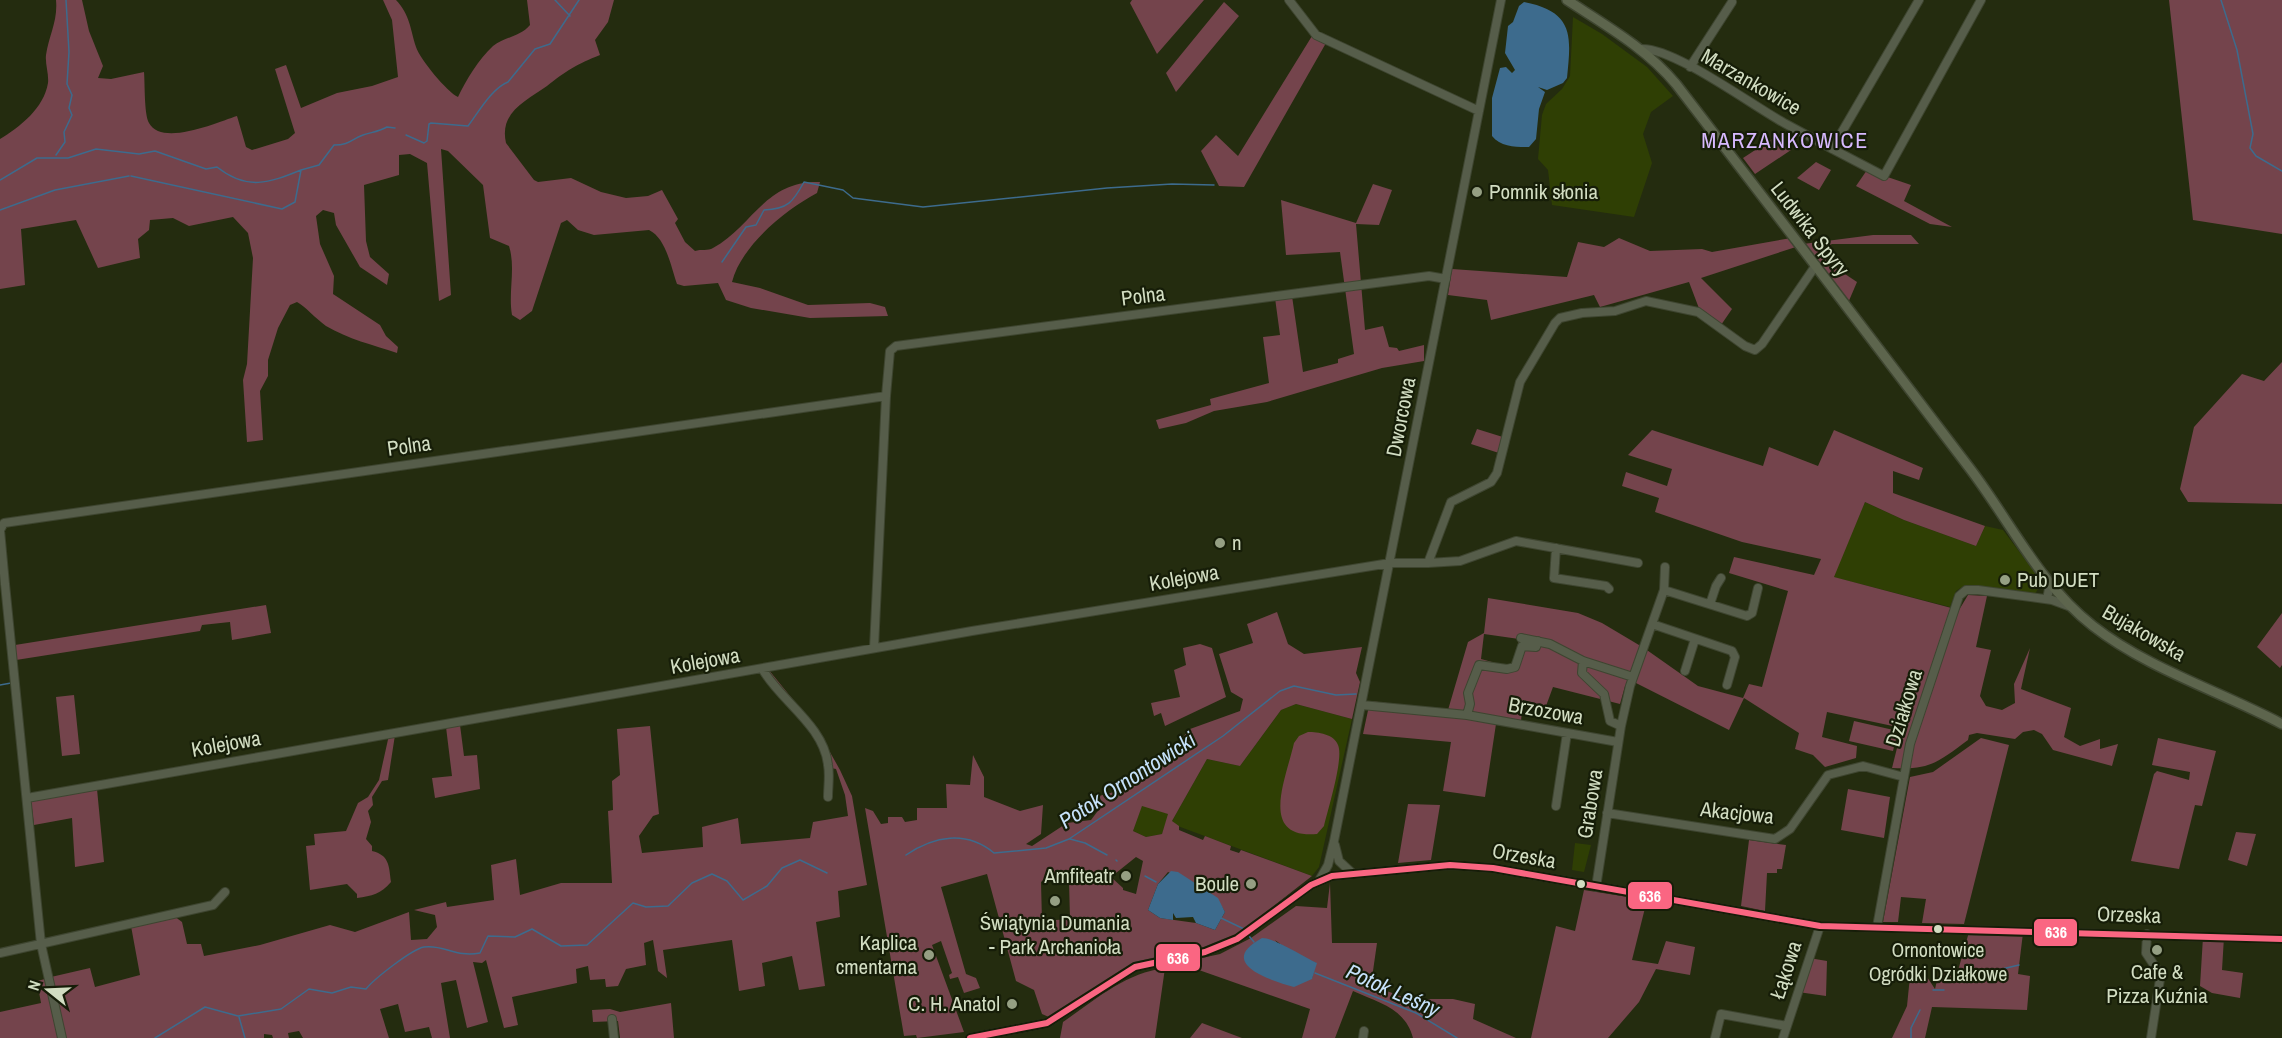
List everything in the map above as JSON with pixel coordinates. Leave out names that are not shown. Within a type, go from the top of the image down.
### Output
[{"type":"main road","name":"Ludwika Spyry","points":[[1567,0],[1640,49],[1665,70],[1977,477]]},
{"type":"main road","name":"Bujakowska","points":[[1977,477],[2050,584],[2053,596],[2128,649],[2282,724]]},
{"type":"street","points":[[1289,0],[1316,35],[1479,111]]},
{"type":"street","name":"Dworcowa","points":[[1319,880],[1329,863],[1334,841],[1501,0]]},
{"type":"street","points":[[1832,149],[1919,0]]},
{"type":"street","name":"Marzankowice","points":[[1665,70],[1677,61],[1884,176],[1981,0]]},
{"type":"street","points":[[1690,68],[1732,2]]},
{"type":"street","points":[[1640,49],[1654,50],[1677,61]]},
{"type":"street","points":[[1428,563],[1451,502],[1491,482],[1497,473],[1520,382],[1560,318],[1582,313],[1615,311],[1646,301],[1698,312],[1745,346],[1756,349],[1816,265]]},
{"type":"street","name":"Polna","points":[[874,648],[886,396],[890,351],[896,346],[1429,276],[1446,279]]},
{"type":"street","name":"Polna","points":[[62,1038],[41,944],[27,798],[2,584],[0,530],[2,525],[7,522],[886,396]]},
{"type":"street","points":[[1390,563],[1460,561],[1516,540],[1638,563]]},
{"type":"street","points":[[1556,548],[1554,578],[1606,586],[1609,589]]},
{"type":"street","name":"Kolejowa","points":[[27,798],[874,648],[1390,563]]},
{"type":"street","name":"Grabowa","points":[[1596,887],[1617,742],[1633,677],[1664,590],[1665,567]]},
{"type":"street","points":[[1710,604],[1721,578]]},
{"type":"street","points":[[1664,590],[1747,616],[1752,613],[1758,588]]},
{"type":"street","name":"Działkowa","points":[[1877,927],[1910,744],[1959,596],[1966,590],[1978,590],[2040,599],[2053,596]]},
{"type":"street","points":[[1653,624],[1734,653],[1727,686]]},
{"type":"street","points":[[1521,638],[1538,641],[1583,661],[1633,677]]},
{"type":"street","points":[[1685,671],[1695,639]]},
{"type":"street","points":[[1467,715],[1470,704],[1468,693],[1479,664],[1501,668],[1515,667],[1522,646],[1536,647],[1538,641]]},
{"type":"street","points":[[1583,661],[1582,673],[1604,694],[1610,721],[1621,726]]},
{"type":"street","points":[[764,669],[799,713],[823,750],[828,764],[828,797]]},
{"type":"street","name":"Brzozowa","points":[[1362,705],[1467,715],[1617,742]]},
{"type":"street","points":[[1556,806],[1567,733]]},
{"type":"street","name":"Akacjowa","points":[[1607,813],[1774,839],[1790,829],[1828,775],[1863,766],[1904,777]]},
{"type":"street","name":"Dworcowa","points":[[1334,841],[1339,862]]},
{"type":"street","points":[[1335,875],[1329,863],[1332,859],[1352,873]]},
{"type":"street","points":[[1335,875],[1339,862]]},
{"type":"street","name":"Orzeska","points":[[974,1037],[1047,1023],[1135,967],[1176,959],[1221,946],[1252,929],[1319,880],[1352,873],[1474,866],[1820,926],[2282,939]]},
{"type":"street","points":[[0,953],[213,905],[225,892]]},
{"type":"street","name":"Łąkowa","points":[[1783,1038],[1820,926]]},
{"type":"street","points":[[2147,934],[2146,953],[2158,971],[2160,979],[2151,1038]]},
{"type":"street","name":"Łąkowa","points":[[1715,1038],[1721,1014],[1787,1026]]},
{"type":"street","points":[[612,1019],[614,1038]]},
{"type":"shaded area","points":[[56,0],[82,0],[89,31],[103,66],[98,78],[111,79],[144,72],[147,119],[156,130],[166,133],[191,131],[237,116],[246,147],[252,150],[288,139],[295,133],[275,69],[286,65],[301,108],[337,93],[372,86],[398,77],[392,20],[383,0],[396,0],[401,6],[407,16],[416,47],[428,67],[458,97],[473,70],[493,46],[522,32],[530,25],[527,0],[614,0],[608,22],[595,40],[600,55],[572,68],[523,102],[510,115],[506,123],[506,143],[534,180],[538,182],[571,178],[601,192],[626,198],[648,196],[662,190],[678,219],[675,223],[685,242],[695,251],[711,249],[727,239],[772,196],[801,183],[820,182],[817,193],[778,219],[754,243],[737,269],[732,282],[760,288],[808,305],[870,303],[885,307],[888,316],[810,318],[751,308],[726,300],[718,283],[684,286],[677,284],[664,246],[660,239],[649,230],[594,235],[578,230],[567,220],[561,223],[532,311],[520,320],[512,315],[512,263],[509,246],[490,238],[483,185],[448,151],[441,149],[451,295],[439,301],[427,163],[410,154],[399,155],[399,175],[364,185],[366,241],[370,257],[389,274],[387,285],[360,267],[336,225],[334,213],[323,210],[316,216],[320,244],[334,276],[333,294],[380,325],[386,336],[398,347],[397,353],[334,331],[304,306],[297,302],[290,305],[278,328],[268,360],[268,376],[260,391],[263,440],[247,442],[243,380],[247,364],[253,258],[248,233],[233,217],[189,226],[173,218],[150,220],[149,230],[138,239],[140,258],[98,268],[76,220],[21,229],[25,285],[0,289],[0,139],[30,116],[46,92],[48,80],[46,55],[55,21]]},
{"type":"shaded area","points":[[1132,0],[1204,0],[1157,54],[1130,3]]},
{"type":"shaded area","points":[[2169,0],[2282,0],[2282,234],[2193,220]]},
{"type":"shaded area","points":[[1224,2],[1239,16],[1176,92],[1166,73]]},
{"type":"shaded area","points":[[1573,17],[1602,34],[1647,67],[1673,96],[1651,112],[1643,134],[1652,163],[1634,217],[1552,205],[1548,170],[1538,159],[1542,115],[1546,104],[1562,89],[1570,76]]},
{"type":"shaded area","points":[[1312,36],[1326,43],[1244,187],[1219,186],[1201,151],[1216,135],[1238,156]]},
{"type":"shaded area","points":[[1772,139],[1791,150],[1755,174],[1743,158]]},
{"type":"shaded area","points":[[1816,162],[1831,170],[1819,190],[1797,178]]},
{"type":"shaded area","points":[[1867,170],[1911,185],[1904,201],[1952,227],[1930,224],[1856,186]]},
{"type":"shaded area","points":[[1373,184],[1392,190],[1379,225],[1356,224],[1365,330],[1383,326],[1389,347],[1397,348],[1399,351],[1424,345],[1424,361],[1382,368],[1267,402],[1214,411],[1186,423],[1159,429],[1156,420],[1211,405],[1210,399],[1269,383],[1263,337],[1280,335],[1275,298],[1292,296],[1303,372],[1338,363],[1338,359],[1354,354],[1340,252],[1286,255],[1281,200],[1356,223]]},
{"type":"shaded area","points":[[1873,235],[1911,235],[1919,244],[1832,244],[1818,250],[1830,264],[1857,282],[1848,303],[1803,244]]},
{"type":"shaded area","points":[[1619,238],[1650,251],[1702,249],[1712,252],[1791,238],[1799,246],[1701,278],[1732,309],[1721,325],[1700,311],[1689,282],[1600,307],[1594,295],[1491,320],[1487,300],[1448,295],[1452,269],[1567,277],[1578,242],[1604,247]]},
{"type":"shaded area","points":[[2282,362],[2282,504],[2188,502],[2180,489],[2194,427],[2242,374],[2264,381]]},
{"type":"shaded area","points":[[1477,429],[1506,438],[1502,454],[1471,444]]},
{"type":"shaded area","points":[[1652,430],[1763,466],[1769,447],[1818,466],[1834,430],[1923,468],[1919,480],[1893,471],[1893,493],[1985,526],[1976,546],[1904,520],[1865,502],[1834,577],[1959,610],[1968,595],[1987,596],[1976,647],[1991,650],[1980,696],[1986,706],[2002,710],[2015,703],[2014,684],[2030,648],[2021,689],[2071,708],[2064,737],[2080,746],[2100,739],[2100,749],[2118,744],[2112,766],[2053,750],[2042,734],[2034,730],[2023,732],[2015,739],[1977,733],[1969,735],[1968,740],[1933,763],[1916,768],[1892,768],[1902,728],[1827,712],[1822,737],[1857,746],[1856,758],[1825,767],[1813,755],[1795,749],[1799,733],[1744,698],[1729,730],[1632,681],[1625,686],[1620,704],[1553,687],[1546,706],[1523,700],[1521,721],[1614,738],[1620,727],[1618,742],[1613,744],[1496,724],[1485,797],[1443,791],[1451,742],[1363,734],[1370,701],[1448,710],[1468,642],[1484,633],[1488,598],[1578,613],[1602,623],[1644,648],[1698,686],[1743,698],[1749,684],[1762,687],[1788,591],[1729,573],[1734,557],[1814,575],[1821,559],[1742,542],[1655,512],[1659,498],[1622,486],[1626,472],[1667,486],[1672,469],[1628,455]],"holes":[[[1484,634],[1519,639],[1514,668],[1481,659]]]},
{"type":"shaded area","points":[[1865,502],[1904,520],[1976,546],[1985,526],[2003,530],[2042,582],[2035,594],[1965,585],[1956,591],[1950,607],[1833,577]]},
{"type":"shaded area","points":[[266,605],[271,633],[232,640],[230,622],[202,625],[200,631],[16,660],[15,645]]},
{"type":"shaded area","points":[[1277,612],[1288,644],[1304,654],[1362,647],[1356,673],[1360,682],[1352,719],[1296,704],[1281,710],[1240,766],[1207,759],[1172,821],[1179,826],[1179,830],[1203,840],[1205,836],[1231,846],[1230,850],[1239,853],[1241,850],[1312,876],[1234,937],[1213,946],[1134,963],[1051,1018],[1042,1014],[1034,990],[1016,981],[987,874],[941,887],[966,974],[976,978],[980,988],[964,993],[958,977],[950,979],[949,975],[952,973],[941,941],[932,945],[964,1032],[917,1038],[916,1035],[904,1036],[865,808],[873,811],[881,824],[888,823],[888,817],[902,817],[905,822],[917,820],[917,808],[947,808],[946,784],[970,785],[973,755],[984,777],[984,797],[1020,811],[1043,805],[1041,834],[1026,844],[1032,846],[1067,823],[1091,820],[1103,804],[1099,796],[1125,789],[1159,765],[1190,729],[1240,711],[1243,699],[1231,692],[1219,654],[1253,643],[1247,624]],"holes":[[[1142,806],[1168,814],[1162,834],[1146,837],[1133,831]],[[1136,857],[1143,861],[1136,894],[1123,890],[1111,877]],[[1168,872],[1208,891],[1225,912],[1215,930],[1196,923],[1160,918],[1148,910],[1158,884]],[[1061,874],[1069,881],[1070,919],[1042,921],[1041,882],[1049,875]]]},
{"type":"shaded area","points":[[2282,613],[2282,665],[2280,668],[2257,647]]},
{"type":"shaded area","points":[[1200,644],[1212,648],[1226,697],[1165,726],[1161,713],[1154,716],[1151,703],[1180,697],[1174,670],[1186,665],[1183,648]]},
{"type":"shaded area","points":[[768,669],[817,729],[852,796],[867,885],[838,891],[840,917],[816,922],[825,986],[799,990],[792,956],[762,963],[765,986],[739,991],[732,940],[663,950],[667,978],[658,971],[653,940],[644,943],[646,965],[626,969],[618,986],[606,987],[605,979],[590,980],[588,966],[576,969],[577,983],[512,997],[518,1025],[504,1028],[486,960],[482,963],[473,962],[488,1022],[467,1028],[456,980],[441,983],[450,1038],[432,1038],[429,1027],[405,1032],[398,1004],[380,1009],[389,1038],[303,1038],[299,1031],[288,1033],[289,1038],[273,1038],[272,1035],[264,1034],[264,1038],[66,1038],[51,977],[90,968],[95,987],[140,975],[131,926],[174,916],[182,922],[187,944],[201,944],[204,956],[260,945],[330,925],[355,932],[409,912],[411,940],[427,939],[437,927],[435,915],[414,910],[446,902],[447,907],[494,900],[491,865],[516,859],[520,895],[561,883],[612,883],[608,811],[613,810],[612,781],[620,775],[617,729],[650,726],[659,814],[653,816],[639,836],[642,853],[703,847],[702,827],[738,818],[741,844],[810,838],[813,822],[848,816],[845,795],[836,769],[831,768],[813,732],[764,670]]},
{"type":"shaded area","points":[[74,695],[80,754],[62,756],[56,697]]},
{"type":"shaded area","points":[[1296,704],[1352,719],[1319,867],[1312,876],[1175,825],[1172,821],[1207,759],[1240,766],[1281,710]]},
{"type":"shaded area","points":[[1854,721],[1898,731],[1893,751],[1849,741]]},
{"type":"shaded area","points":[[460,725],[464,756],[477,755],[480,789],[435,798],[432,778],[452,776],[446,727]]},
{"type":"shaded area","points":[[1308,732],[1321,733],[1333,738],[1338,745],[1339,752],[1337,772],[1324,826],[1317,834],[1299,833],[1287,827],[1282,817],[1280,804],[1294,743],[1299,736]]},
{"type":"shaded area","points":[[389,735],[395,735],[388,780],[382,781],[372,797],[373,805],[368,811],[371,822],[366,839],[372,846],[372,851],[385,858],[391,882],[376,894],[357,898],[357,894],[347,884],[310,890],[306,846],[315,845],[314,834],[346,831],[358,803],[368,797],[379,780]]},
{"type":"shaded area","points":[[1981,738],[2009,745],[1964,924],[1922,923],[1926,899],[1901,897],[1898,922],[1883,922],[1910,777],[1933,772]]},
{"type":"shaded area","points":[[2158,738],[2216,751],[2202,806],[2195,805],[2179,869],[2131,861],[2154,774],[2157,771],[2189,780],[2190,772],[2152,765]]},
{"type":"shaded area","points":[[97,789],[104,862],[75,867],[72,818],[34,825],[31,800]]},
{"type":"shaded area","points":[[1848,789],[1890,797],[1884,838],[1841,830]]},
{"type":"shaded area","points":[[1408,804],[1440,805],[1431,860],[1398,863]]},
{"type":"shaded area","points":[[1142,805],[1169,814],[1162,834],[1146,837],[1133,831]]},
{"type":"shaded area","points":[[2236,832],[2256,834],[2247,866],[2228,860]]},
{"type":"shaded area","points":[[1749,840],[1786,845],[1782,869],[1777,869],[1777,873],[1767,873],[1765,911],[1741,906]]},
{"type":"shaded area","points":[[1575,843],[1591,845],[1584,872],[1572,870]]},
{"type":"shaded area","points":[[1330,883],[1332,943],[1377,943],[1371,985],[1408,999],[1453,999],[1475,1004],[1473,1019],[1516,1038],[1413,1038],[1404,1020],[1397,1013],[1353,991],[1335,1038],[1302,1038],[1310,1009],[1179,963],[1220,954],[1251,938],[1296,906],[1327,908]],"holes":[[[1275,940],[1292,953],[1316,963],[1312,978],[1306,980]]]},
{"type":"shaded area","points":[[1584,890],[1647,900],[1632,960],[1658,964],[1666,941],[1695,947],[1690,975],[1656,969],[1639,1002],[1608,1038],[1531,1038],[1556,926],[1575,931]]},
{"type":"shaded area","points":[[1969,932],[2023,933],[2018,974],[2030,976],[2027,1010],[1932,1007],[1925,1038],[1892,1038],[1907,1006],[1910,976],[1927,977],[1935,989],[1939,972],[1957,974]]},
{"type":"shaded area","points":[[2203,937],[2224,937],[2222,970],[2243,973],[2240,998],[2212,993],[2200,986]]},
{"type":"shaded area","points":[[1809,958],[1827,961],[1826,996],[1798,992]]},
{"type":"shaded area","points":[[1165,968],[1155,1038],[1060,1038],[1063,1022],[1099,997],[1137,975]]},
{"type":"shaded area","points":[[45,979],[59,1038],[0,1038],[0,1012],[41,1003],[37,981]]},
{"type":"shaded area","points":[[671,1003],[674,1038],[620,1038],[618,1021],[593,1022],[592,1010],[610,1009],[620,1012]]},
{"type":"shaded area","points":[[1202,1023],[1242,1038],[1190,1038]]},
{"type":"water","points":[[1524,2],[1553,12],[1566,28],[1569,39],[1567,78],[1563,83],[1547,90],[1538,87],[1545,92],[1539,109],[1536,139],[1529,147],[1504,144],[1492,136],[1492,98],[1500,68],[1506,67],[1512,73],[1515,70],[1505,53],[1508,26],[1513,22],[1519,6]]},
{"type":"water","points":[[1171,871],[1178,872],[1218,898],[1225,912],[1215,930],[1196,923],[1193,917],[1176,918],[1173,913],[1173,920],[1160,918],[1148,910],[1158,884]]},
{"type":"water","points":[[1262,938],[1281,944],[1317,963],[1312,979],[1294,987],[1272,980],[1251,969],[1245,963],[1244,955],[1249,947]]},
{"type":"waterway","points":[[56,155],[65,142],[64,132],[72,115],[69,108],[72,95],[67,84],[69,52],[66,0]]},
{"type":"waterway","points":[[555,0],[570,16]]},
{"type":"waterway","points":[[406,135],[424,143],[427,141],[431,123],[468,126],[491,95],[508,82],[535,49],[550,44],[579,0]]},
{"type":"waterway","points":[[2221,0],[2237,50],[2253,134],[2250,148],[2256,156],[2282,171]]},
{"type":"waterway","points":[[131,176],[282,209],[295,202],[301,170],[319,165],[334,145],[347,143],[387,127],[395,128]]},
{"type":"waterway","points":[[0,180],[37,158],[68,158],[96,149],[139,154],[155,151],[206,169],[217,167],[228,175],[248,182],[268,181],[301,170]]},
{"type":"waterway","points":[[0,210],[55,190],[129,176]]},
{"type":"waterway","points":[[722,262],[746,227],[756,225],[764,210],[779,208],[789,203],[804,182],[843,190],[853,198],[923,207],[1107,188],[1172,184],[1214,185]]},
{"type":"waterway","points":[[0,685],[11,683]]},
{"type":"waterway","name":"Potok Ornontowicki","points":[[906,855],[928,843],[950,838],[972,841],[994,853],[1046,848],[1069,839],[1223,736],[1280,691],[1294,686],[1336,695],[1356,694]]},
{"type":"waterway","points":[[1070,839],[1085,843],[1107,855]]},
{"type":"waterway","name":"Potok Ornontowicki","points":[[155,1038],[205,1007],[238,1016],[281,1009],[309,989],[332,993],[351,987],[366,989],[394,965],[424,947],[438,947],[464,954],[480,953],[488,936],[515,937],[532,929],[561,946],[587,945],[633,903],[646,907],[668,906],[692,883],[712,874],[727,881],[743,900],[767,886],[782,868],[800,860],[827,873]]},
{"type":"waterway","points":[[1145,876],[1156,882]]},
{"type":"waterway","points":[[1221,918],[1244,929]]},
{"type":"waterway","points":[[1249,936],[1254,942]]},
{"type":"waterway","points":[[1968,977],[2019,965]]},
{"type":"waterway","name":"Potok Leśny","points":[[1315,973],[1416,1013],[1457,1038]]},
{"type":"waterway","points":[[1933,990],[1944,990]]},
{"type":"waterway","points":[[1911,1038],[1911,1028],[1920,1010]]},
{"type":"waterway","points":[[239,1017],[245,1038]]},
{"type":"transit line","name":"636","points":[[970,1038],[1047,1023],[1135,967],[1205,952],[1237,939],[1311,885],[1332,876],[1450,865],[1493,868],[1820,926],[2282,939]]},
{"type":"place","name":"Pomnik słonia","points":[[1477,192]]},
{"type":"place","name":"n","points":[[1220,543]]},
{"type":"place","name":"Pub DUET","points":[[2005,580]]},
{"type":"place","name":"Amfiteatr","points":[[1126,876]]},
{"type":"place","name":"Boule","points":[[1251,884]]},
{"type":"place","name":"Świątynia Dumania - Park Archanioła","points":[[1055,901]]},
{"type":"place","name":"Ornontowice Ogródki Działkowe","points":[[1938,929]]},
{"type":"place","name":"Cafe & Pizza Kuźnia","points":[[2157,950]]},
{"type":"place","name":"Kaplica cmentarna","points":[[929,955]]},
{"type":"place","name":"C. H. Anatol","points":[[1012,1004]]},
{"type":"district","name":"MARZANKOWICE","points":[[1785,140]]}]
